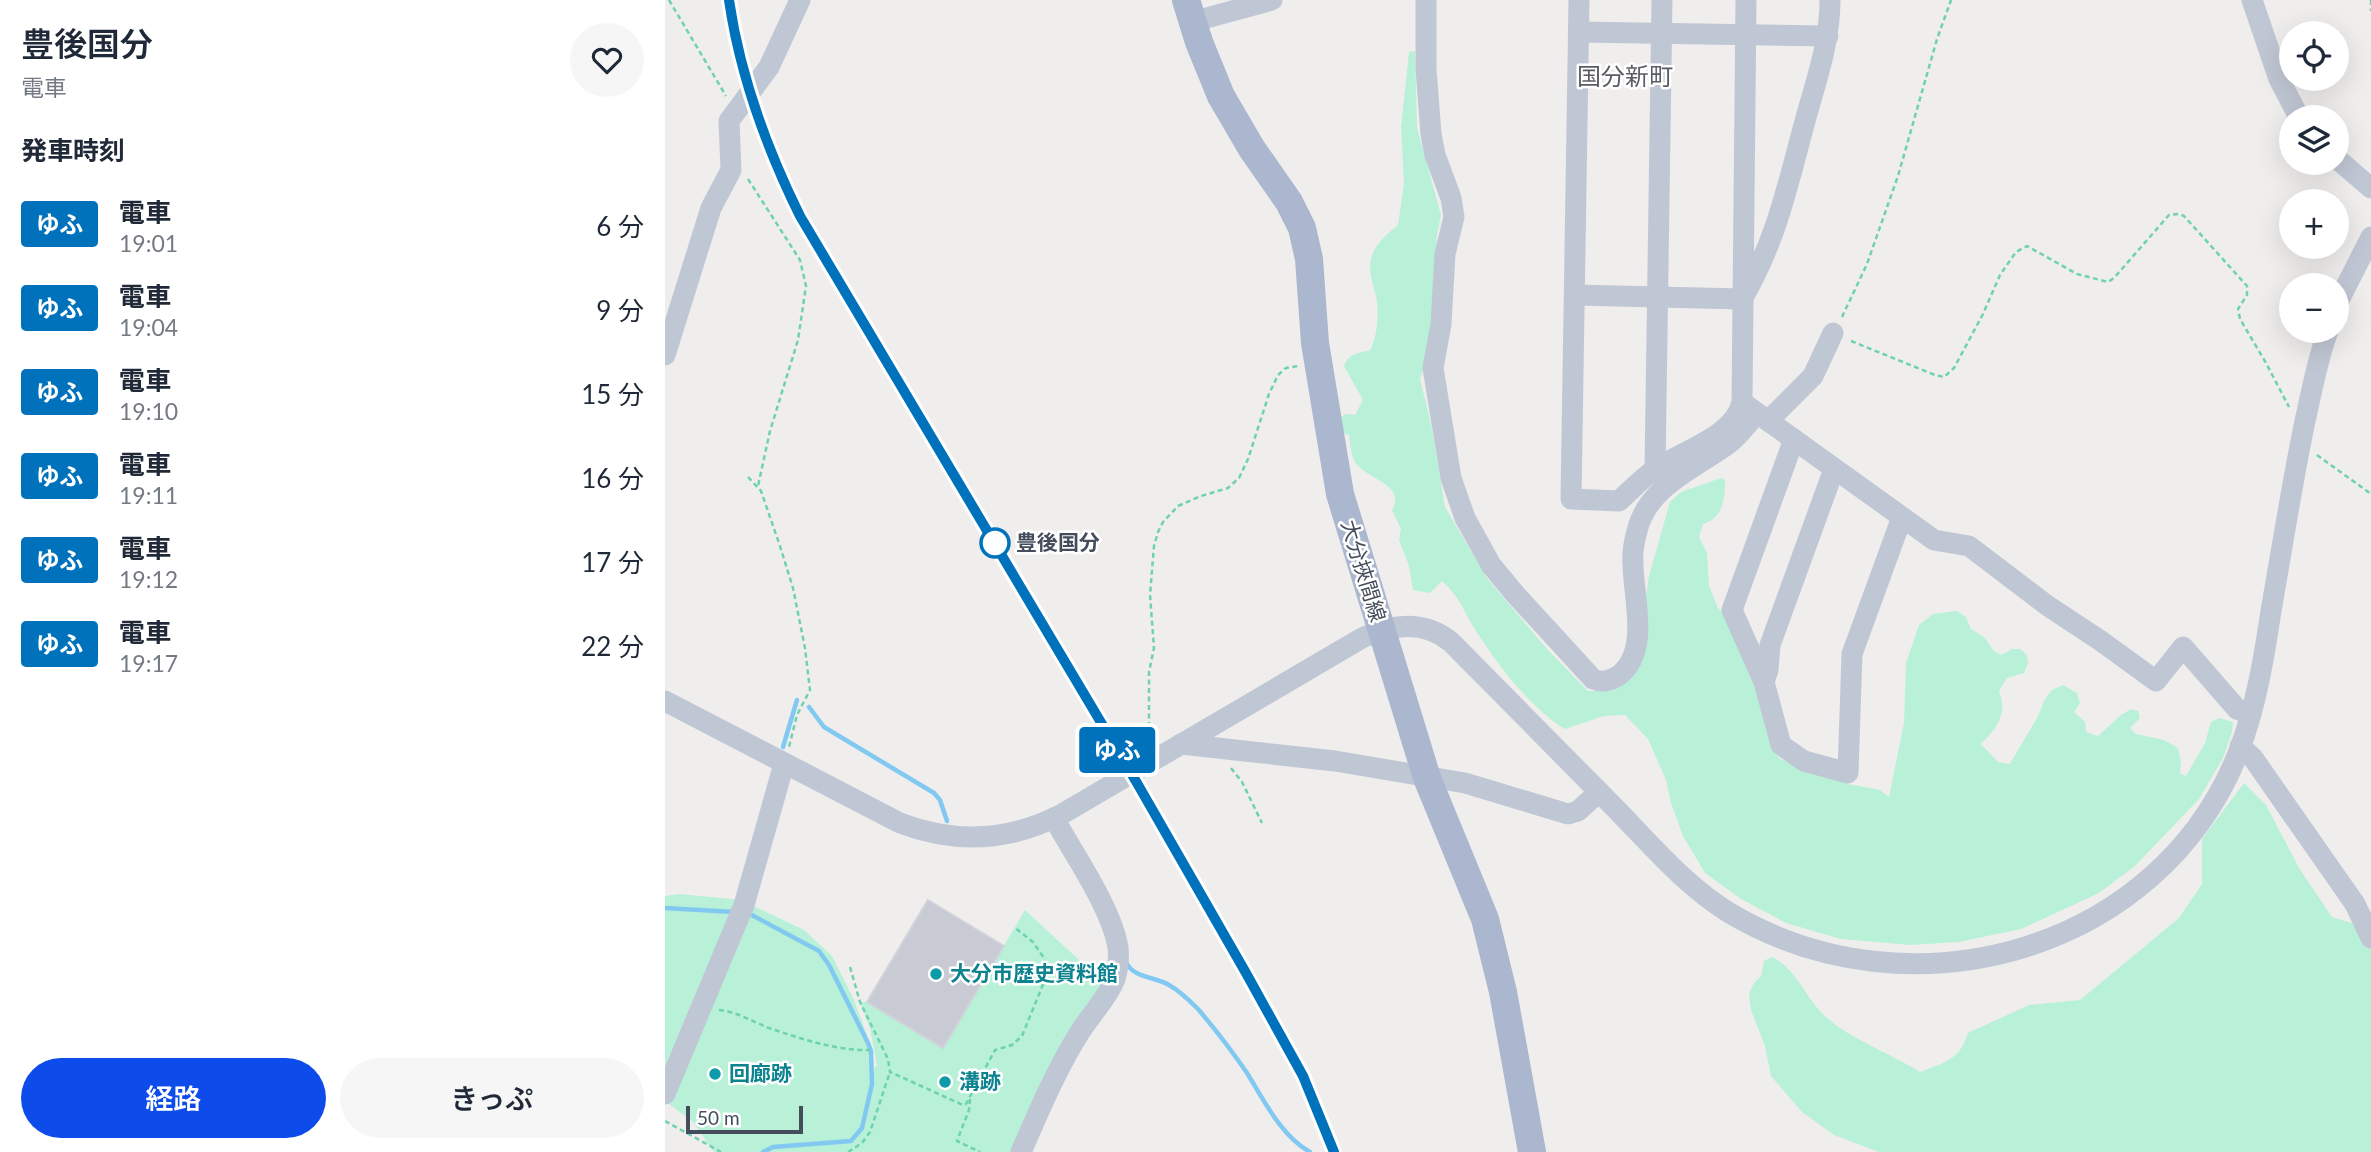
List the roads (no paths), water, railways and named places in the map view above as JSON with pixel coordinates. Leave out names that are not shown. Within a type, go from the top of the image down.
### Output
[{"type":"main road","name":"大分挾間線","points":[[1189,11],[1221,96],[1303,228],[1309,259],[1318,364],[1337,481],[1427,778],[1477,897],[1491,942],[1532,1152]]},
{"type":"street","points":[[665,355],[711,208],[731,170],[732,153],[728,127],[734,111],[758,84],[800,0]]},
{"type":"street","points":[[1189,11],[1272,0]]},
{"type":"street","points":[[1426,0],[1426,69],[1431,134],[1435,155],[1451,198],[1454,217],[1445,254],[1441,324],[1433,368],[1451,478],[1465,517],[1491,565],[1593,679],[1605,681],[1620,674],[1629,666],[1635,652],[1637,626],[1633,550],[1637,528],[1646,508],[1662,490],[1729,443],[1756,412],[1812,376],[1833,333]]},
{"type":"street","points":[[1579,0],[1571,499],[1619,501],[1655,469],[1728,427],[1739,414],[1756,412],[1934,540],[1969,546],[2048,606],[2156,681],[2183,647],[2237,709],[2251,714]]},
{"type":"street","points":[[1655,469],[1662,0]]},
{"type":"street","points":[[1746,0],[1742,299],[1756,412]]},
{"type":"street","points":[[1742,299],[1760,269],[1775,233],[1828,36],[1830,0]]},
{"type":"street","points":[[2252,0],[2279,79],[2293,105]]},
{"type":"street","points":[[1579,32],[1828,36]]},
{"type":"street","points":[[2349,169],[2371,188]]},
{"type":"street","points":[[2349,280],[2371,237]]},
{"type":"street","points":[[1575,296],[1742,299]]},
{"type":"street","points":[[665,701],[900,823],[940,836],[979,838],[1025,830],[1054,818],[1354,642],[1381,630],[1399,627],[1428,628],[1444,636],[1697,889],[1727,911],[1759,928],[1836,955],[1892,963],[1947,963],[1982,959],[2031,947],[2073,929],[2119,902],[2145,882],[2190,835],[2219,791],[2240,746],[2251,714],[2303,433],[2323,343]]},
{"type":"street","points":[[1794,439],[1733,610],[1764,682],[1781,745],[1804,761],[1848,773],[1852,653],[1902,517]]},
{"type":"street","points":[[1764,682],[1769,670],[1770,645],[1834,468]]},
{"type":"street","points":[[1181,744],[1325,760],[1465,783],[1571,814],[1599,792]]},
{"type":"street","points":[[2240,746],[2253,758],[2363,900],[2371,938]]},
{"type":"street","points":[[665,1094],[749,891],[784,764]]},
{"type":"street","points":[[1021,1152],[1058,1070],[1115,978],[1118,958],[1115,934],[1105,909],[1054,818]]},
{"type":"waterway","points":[[783,747],[797,700]]},
{"type":"waterway","points":[[809,707],[824,727],[934,793],[940,800],[947,821]]},
{"type":"waterway","points":[[665,908],[734,912]]},
{"type":"waterway","points":[[748,913],[819,951],[829,965],[871,1051],[872,1084],[862,1128],[851,1141],[773,1147],[763,1152]]},
{"type":"waterway","points":[[1127,964],[1140,975],[1173,987],[1198,1009],[1241,1065],[1282,1127],[1290,1137],[1310,1152]]},
{"type":"railway","points":[[729,0],[755,111],[800,216],[1137,783],[1260,996],[1303,1076],[1334,1152]]},
{"type":"train","name":"ゆふ","points":[[729,0],[745,77],[761,127],[774,162],[800,216],[1137,783],[1246,973],[1303,1076],[1334,1152]]},
{"type":"place","name":"豊後国分","points":[[995,543]]},
{"type":"place","name":"大分市歴史資料館","points":[[936,974]]},
{"type":"place","name":"回廊跡","points":[[715,1074]]},
{"type":"place","name":"溝跡","points":[[945,1082]]},
{"type":"district","name":"国分新町","points":[[1625,77]]}]
